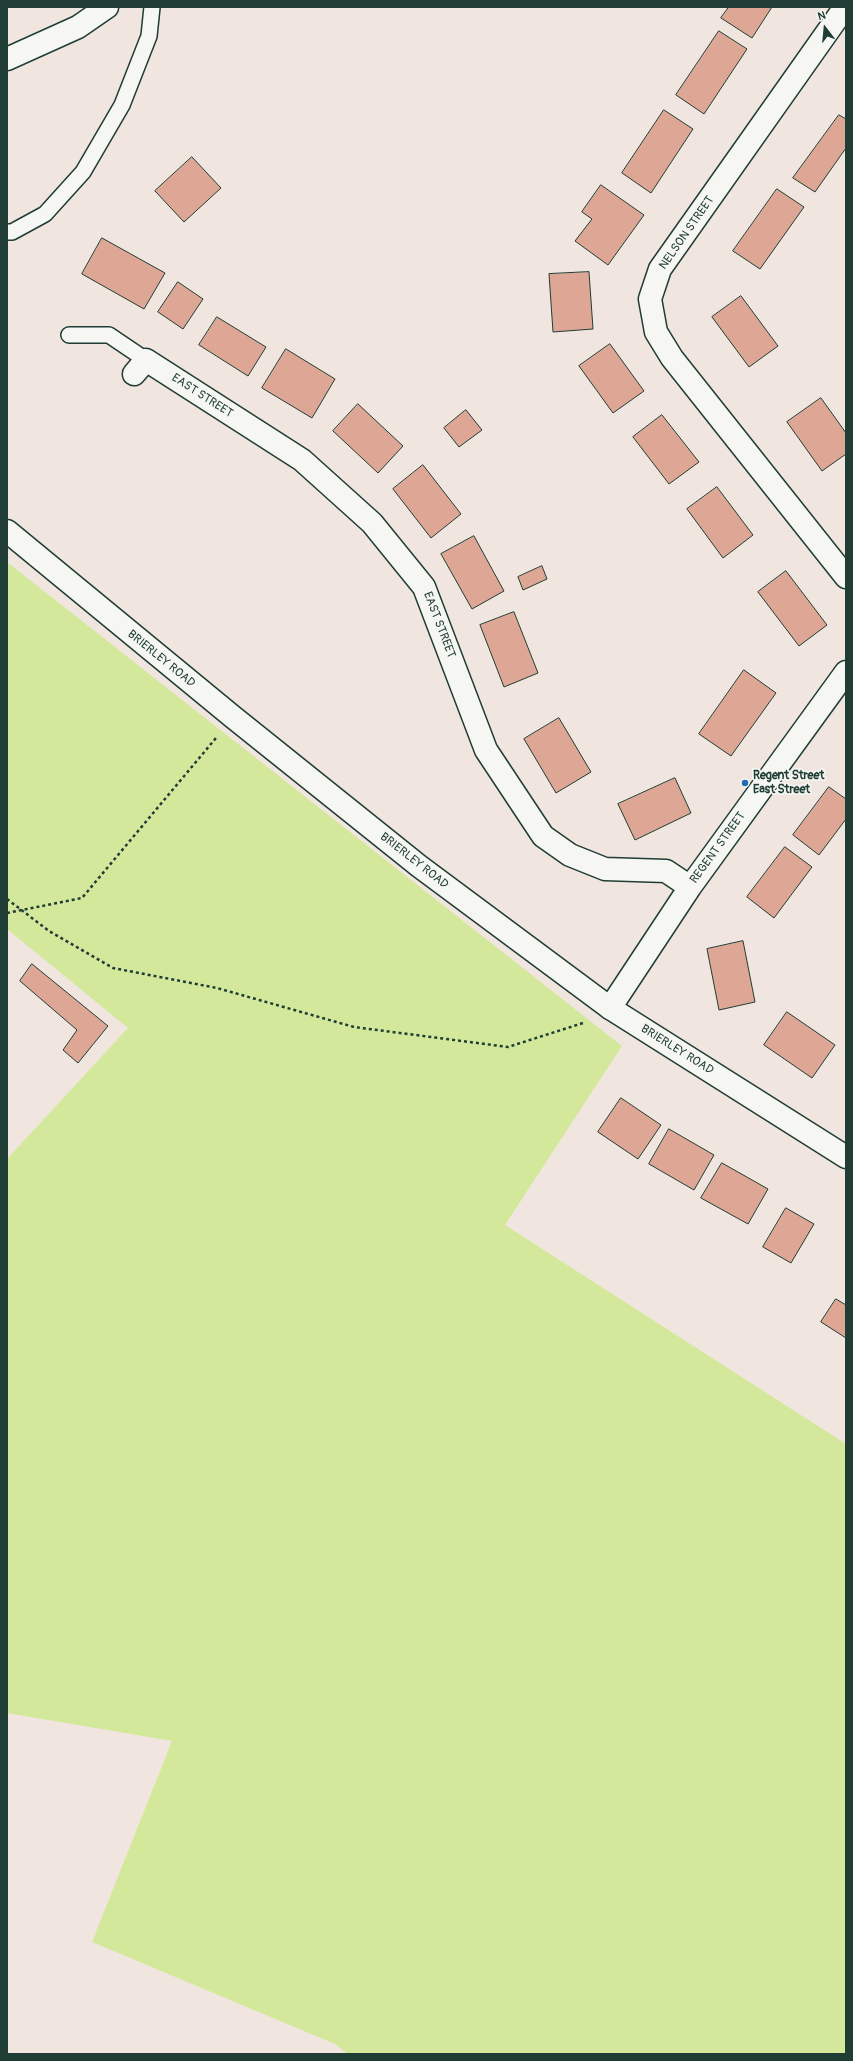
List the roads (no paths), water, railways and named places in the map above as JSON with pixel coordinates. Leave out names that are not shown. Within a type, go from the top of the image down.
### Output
[{"type":"street","points":[[7,59],[78,27],[107,7]]},
{"type":"street","name":"NELSON STREET","points":[[845,7],[660,270],[650,299],[656,332],[672,358],[846,577]]},
{"type":"street","name":"EAST STREET","points":[[140,367],[302,460],[372,523],[424,587],[486,750],[543,836],[570,855],[605,869],[666,872],[690,887]]},
{"type":"street","name":"BRIERLEY ROAD","points":[[7,531],[233,717],[420,866],[610,1008],[846,1157]]},
{"type":"street","name":"REGENT STREET","points":[[610,1008],[690,887],[846,672]]},
{"type":"lane","points":[[7,232],[12,232],[45,214],[83,172],[122,105],[149,36],[152,7]]},
{"type":"lane","points":[[69,335],[109,335],[140,367]]},
{"type":"place","name":"Regent Street East Street","points":[[745,783]]}]
